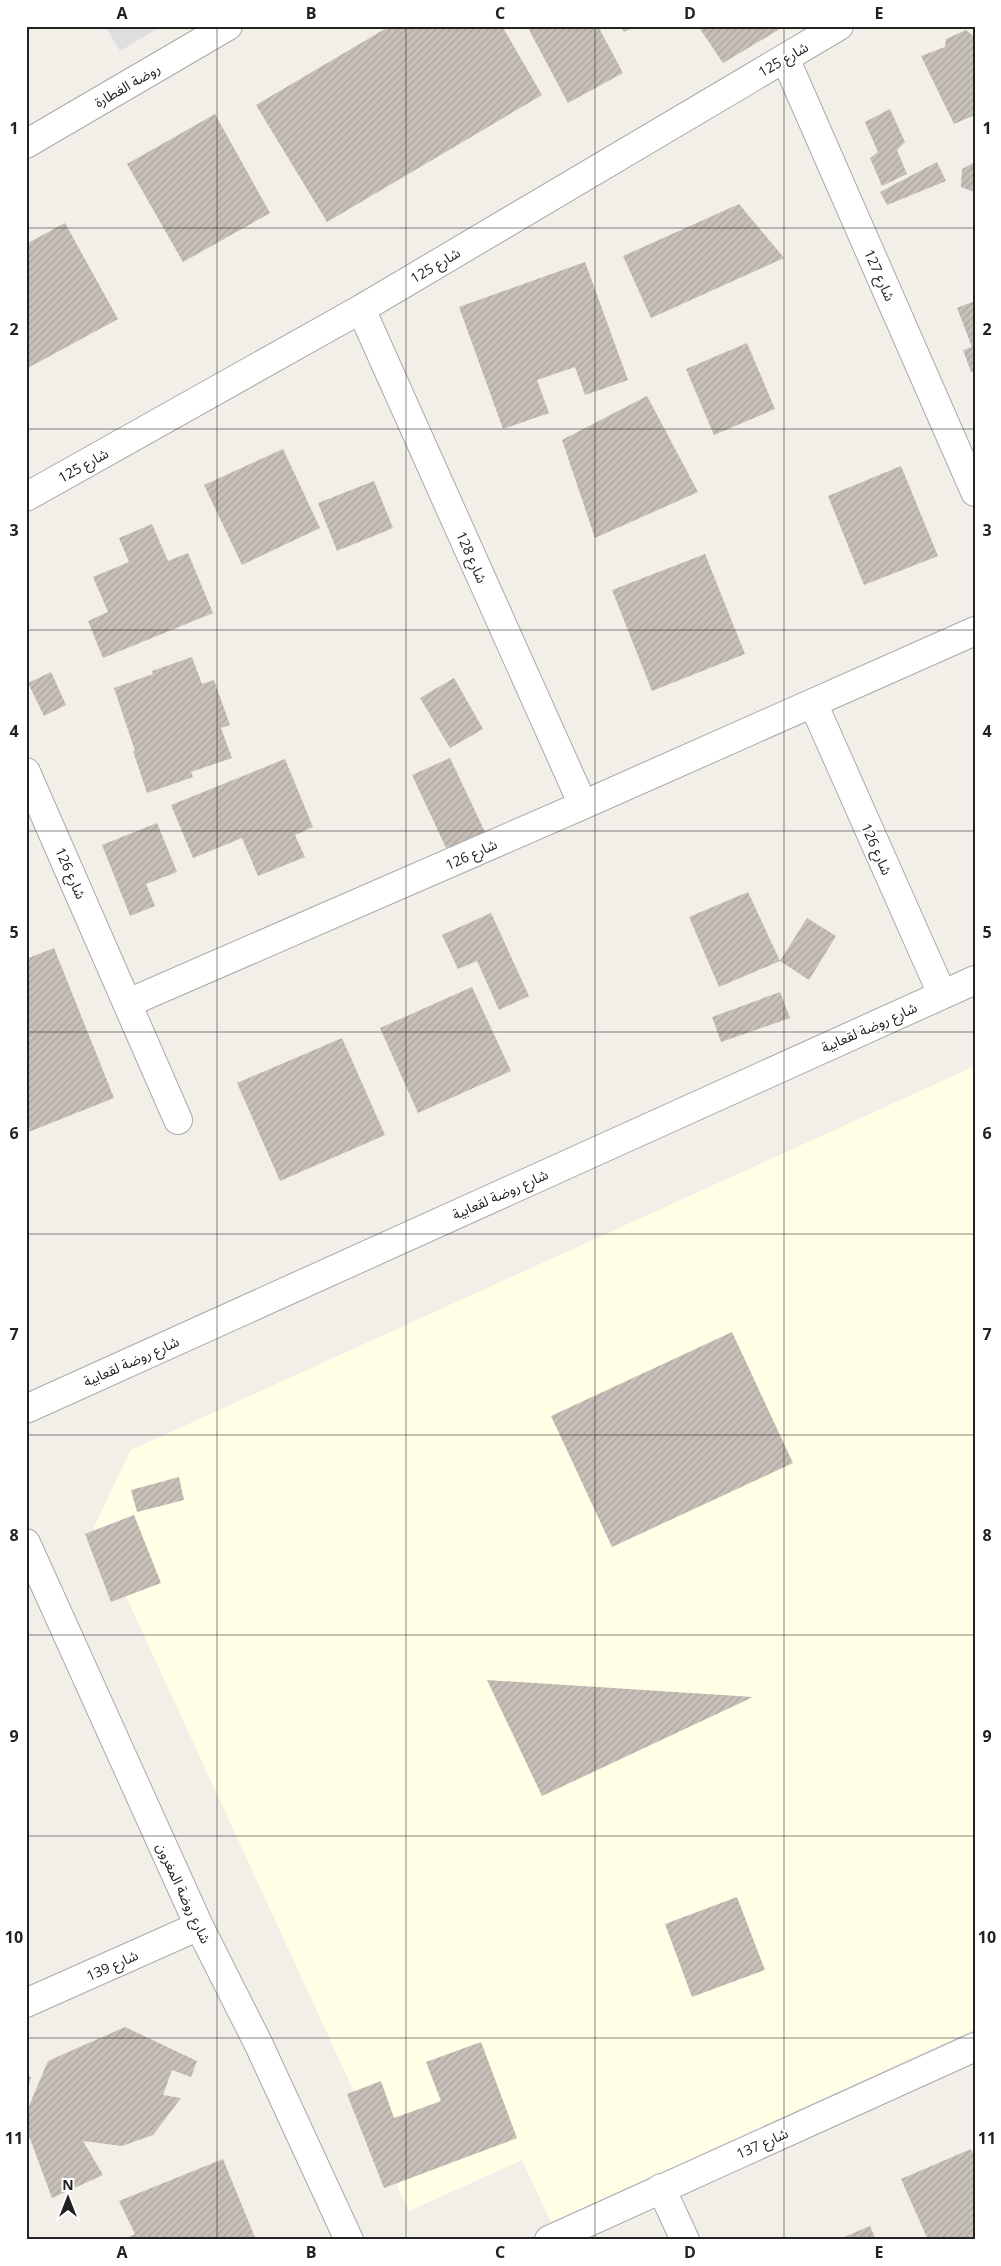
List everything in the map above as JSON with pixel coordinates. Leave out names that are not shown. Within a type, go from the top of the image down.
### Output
[{"type":"street","name":"روضة الغطارة","points":[[26,144],[228,26]]},
{"type":"street","name":"شارع 125","points":[[26,497],[361,309],[839,26]]},
{"type":"street","name":"شارع 127","points":[[785,58],[975,492]]},
{"type":"street","name":"شارع 128","points":[[361,309],[582,805]]},
{"type":"street","name":"شارع 126","points":[[128,1003],[975,631]]},
{"type":"street","name":"شارع 126","points":[[813,703],[942,994]]},
{"type":"street","name":"شارع 126","points":[[26,772],[178,1120]]},
{"type":"street","name":"شارع روضة لقعابية","points":[[26,1409],[975,980]]},
{"type":"street","name":"شارع روضة المغرون","points":[[26,1543],[198,1926],[259,2045],[349,2240]]},
{"type":"street","name":"شارع 139","points":[[26,2003],[198,1926]]},
{"type":"street","name":"شارع 137","points":[[550,2240],[975,2047]]},
{"type":"street","points":[[661,2188],[685,2240]]},
{"type":"shaded area","points":[[105,26],[162,26],[120,51]]},
{"type":"shaded area","points":[[975,1066],[975,2029],[551,2222],[522,2160],[409,2211],[94,1527],[131,1450]]},
{"type":"building","points":[[390,26],[502,26],[542,95],[327,222],[256,105]]},
{"type":"building","points":[[527,26],[598,26],[623,73],[568,103]]},
{"type":"building","points":[[621,26],[636,26],[624,32]]},
{"type":"building","points":[[698,26],[785,26],[723,63]]},
{"type":"building","points":[[966,30],[972,35],[975,33],[975,115],[954,124],[921,56],[945,47],[946,39]]},
{"type":"building","points":[[890,109],[905,142],[897,150],[907,174],[882,186],[870,158],[878,152],[865,122]]},
{"type":"building","points":[[215,114],[270,213],[183,262],[127,164]]},
{"type":"building","points":[[937,162],[946,181],[887,205],[880,192]]},
{"type":"building","points":[[975,162],[975,190],[971,191],[961,187],[962,169]]},
{"type":"building","points":[[739,204],[784,258],[651,318],[623,256]]},
{"type":"building","points":[[65,223],[118,319],[26,369],[26,244]]},
{"type":"building","points":[[585,262],[628,380],[585,395],[575,367],[537,380],[549,413],[503,429],[459,307]]},
{"type":"building","points":[[975,301],[975,371],[971,372],[963,350],[972,347],[957,308]]},
{"type":"building","points":[[747,343],[775,409],[714,435],[686,369]]},
{"type":"building","points":[[647,396],[698,492],[595,538],[562,440]]},
{"type":"building","points":[[283,449],[320,528],[242,565],[204,485]]},
{"type":"building","points":[[901,466],[938,556],[864,585],[828,496]]},
{"type":"building","points":[[374,481],[393,528],[337,551],[318,503]]},
{"type":"building","points":[[152,524],[168,561],[188,553],[213,613],[103,658],[88,621],[108,612],[93,577],[129,562],[119,538]]},
{"type":"building","points":[[705,554],[745,654],[652,691],[612,590]]},
{"type":"building","points":[[192,657],[202,684],[214,680],[230,725],[221,728],[232,758],[191,772],[193,777],[147,793],[114,688],[153,674],[152,671]]},
{"type":"building","points":[[51,672],[66,705],[44,716],[28,683]]},
{"type":"building","points":[[454,678],[483,729],[450,748],[420,698]]},
{"type":"building","points":[[450,758],[485,832],[447,850],[412,775]]},
{"type":"building","points":[[285,759],[313,827],[295,835],[305,857],[258,876],[242,838],[193,858],[171,805]]},
{"type":"building","points":[[157,823],[177,872],[146,884],[155,906],[130,916],[102,845]]},
{"type":"building","points":[[748,892],[780,961],[719,987],[689,917]]},
{"type":"building","points":[[491,913],[529,996],[499,1010],[477,961],[458,969],[442,935]]},
{"type":"building","points":[[807,918],[836,936],[809,980],[780,961]]},
{"type":"building","points":[[54,948],[114,1098],[26,1133],[26,959]]},
{"type":"building","points":[[472,987],[511,1071],[418,1113],[380,1028]]},
{"type":"building","points":[[780,992],[790,1018],[721,1042],[712,1017]]},
{"type":"building","points":[[342,1038],[385,1135],[280,1181],[237,1083]]},
{"type":"building","points":[[732,1332],[793,1463],[612,1547],[551,1416]]},
{"type":"building","points":[[179,1477],[184,1500],[137,1512],[131,1490]]},
{"type":"building","points":[[134,1515],[161,1583],[111,1602],[85,1534]]},
{"type":"building","points":[[487,1680],[753,1697],[542,1796]]},
{"type":"building","points":[[737,1897],[765,1970],[692,1997],[665,1924]]},
{"type":"building","points":[[125,2027],[197,2061],[191,2077],[172,2070],[163,2095],[181,2098],[153,2135],[122,2146],[83,2141],[103,2175],[52,2198],[26,2128],[26,2113],[48,2061]]},
{"type":"building","points":[[481,2042],[517,2138],[384,2188],[347,2094],[381,2081],[394,2118],[441,2101],[426,2062]]},
{"type":"building","points":[[26,2075],[31,2077],[27,2092],[26,2092]]},
{"type":"building","points":[[971,2149],[975,2158],[975,2240],[928,2240],[901,2179]]},
{"type":"building","points":[[223,2159],[256,2240],[122,2240],[135,2234],[119,2201]]},
{"type":"building","points":[[870,2226],[876,2240],[837,2240]]}]
